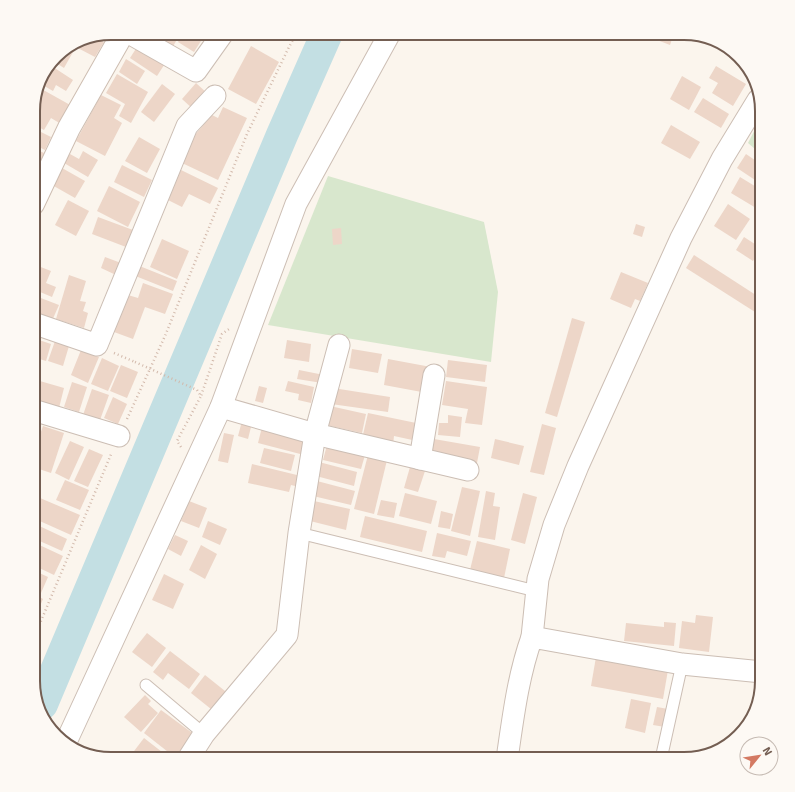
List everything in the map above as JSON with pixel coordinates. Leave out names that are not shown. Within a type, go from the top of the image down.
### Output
[{"type":"street","points":[[40,189],[69,128],[119,40]]},
{"type":"street","points":[[141,40],[196,71],[218,40]]},
{"type":"street","points":[[68,737],[221,407],[296,204],[386,40]]},
{"type":"street","points":[[40,325],[97,345],[187,126],[215,96]]},
{"type":"street","points":[[508,752],[517,690],[526,653],[532,637],[538,579],[554,525],[578,466],[681,238],[722,159],[754,106]]},
{"type":"street","points":[[192,752],[204,734],[287,635],[299,533],[315,434],[339,346]]},
{"type":"street","points":[[420,459],[434,375]]},
{"type":"street","points":[[221,407],[315,434],[468,470]]},
{"type":"street","points":[[40,416],[119,436]]},
{"type":"street","points":[[532,637],[682,664],[755,671]]},
{"type":"lane","points":[[299,533],[536,591]]},
{"type":"lane","points":[[663,752],[682,664]]},
{"type":"lane","points":[[146,685],[204,734]]},
{"type":"path","points":[[40,623],[119,436],[165,336],[247,134],[293,40]]},
{"type":"path","points":[[135,362],[197,390]]},
{"type":"green space","points":[[755,130],[755,149],[748,143]]},
{"type":"green space","points":[[328,176],[484,222],[498,292],[491,362],[268,325]]},
{"type":"building","points":[[164,40],[177,40],[171,50],[161,44]]},
{"type":"building","points":[[179,40],[202,40],[194,52],[178,42]]},
{"type":"building","points":[[657,40],[672,40],[670,45]]},
{"type":"building","points":[[93,42],[104,42],[95,57],[79,48]]},
{"type":"building","points":[[139,44],[166,62],[157,76],[130,58]]},
{"type":"building","points":[[251,46],[279,62],[256,104],[228,89]]},
{"type":"building","points":[[73,52],[73,52],[64,68],[58,64]]},
{"type":"building","points":[[126,59],[145,71],[137,84],[119,72]]},
{"type":"building","points":[[716,66],[746,84],[733,106],[712,93],[718,83],[709,78]]},
{"type":"building","points":[[55,68],[73,80],[66,91],[56,85],[53,91],[44,86]]},
{"type":"building","points":[[117,74],[148,92],[131,123],[119,116],[125,104],[106,93]]},
{"type":"building","points":[[682,76],[701,87],[689,110],[670,99]]},
{"type":"building","points":[[196,83],[208,94],[194,110],[182,99]]},
{"type":"building","points":[[162,84],[175,94],[154,122],[141,112]]},
{"type":"building","points":[[43,90],[72,106],[61,124],[51,118],[44,130],[40,128],[40,107]]},
{"type":"building","points":[[101,95],[121,105],[114,118],[122,123],[105,156],[76,141]]},
{"type":"building","points":[[703,98],[729,114],[721,128],[694,112]]},
{"type":"building","points":[[223,107],[247,118],[218,180],[182,163],[194,136],[212,115],[218,118]]},
{"type":"building","points":[[671,125],[700,142],[690,159],[661,143]]},
{"type":"building","points":[[40,132],[51,137],[45,150],[40,148]]},
{"type":"building","points":[[139,137],[160,149],[147,173],[125,161]]},
{"type":"building","points":[[40,151],[44,153],[40,163]]},
{"type":"building","points":[[83,151],[98,160],[88,177],[64,163],[70,154],[79,159]]},
{"type":"building","points":[[746,154],[755,160],[755,180],[737,168]]},
{"type":"building","points":[[122,165],[152,180],[144,197],[114,182]]},
{"type":"building","points":[[62,168],[85,181],[75,198],[52,185]]},
{"type":"building","points":[[181,170],[218,188],[210,204],[189,194],[182,207],[166,199]]},
{"type":"building","points":[[740,177],[755,186],[755,207],[731,193]]},
{"type":"building","points":[[109,186],[140,202],[128,227],[97,211]]},
{"type":"building","points":[[68,200],[89,211],[76,236],[55,225]]},
{"type":"building","points":[[728,204],[750,219],[736,240],[714,226]]},
{"type":"building","points":[[98,217],[133,230],[126,247],[92,234]]},
{"type":"building","points":[[636,224],[645,227],[642,237],[633,234]]},
{"type":"building","points":[[341,228],[342,244],[333,245],[332,229]]},
{"type":"building","points":[[744,237],[755,244],[755,258],[753,261],[736,250]]},
{"type":"building","points":[[162,239],[189,251],[177,279],[150,267]]},
{"type":"building","points":[[694,255],[755,294],[755,312],[686,268]]},
{"type":"building","points":[[105,257],[121,263],[116,275],[101,268]]},
{"type":"building","points":[[137,265],[177,281],[173,291],[133,275]]},
{"type":"building","points":[[40,267],[51,271],[46,283],[56,287],[52,297],[40,292]]},
{"type":"building","points":[[621,272],[648,283],[640,301],[635,299],[631,308],[610,299]]},
{"type":"building","points":[[69,275],[86,281],[80,301],[86,302],[83,311],[88,313],[84,328],[56,319]]},
{"type":"building","points":[[143,283],[173,294],[165,314],[145,307],[133,339],[114,332],[128,295],[138,298]]},
{"type":"building","points":[[40,298],[59,305],[51,323],[40,319]]},
{"type":"building","points":[[572,318],[585,322],[557,417],[545,413]]},
{"type":"building","points":[[40,340],[51,344],[46,361],[40,359]]},
{"type":"building","points":[[287,340],[311,344],[309,362],[284,358]]},
{"type":"building","points":[[55,341],[69,346],[63,366],[48,361]]},
{"type":"building","points":[[352,349],[382,354],[378,373],[349,368]]},
{"type":"building","points":[[81,350],[99,357],[88,383],[71,375]]},
{"type":"building","points":[[102,358],[119,366],[108,391],[91,384]]},
{"type":"building","points":[[388,359],[431,367],[427,393],[384,385]]},
{"type":"building","points":[[448,360],[487,365],[485,382],[446,377]]},
{"type":"building","points":[[121,365],[138,372],[127,398],[110,391]]},
{"type":"building","points":[[299,370],[324,375],[322,383],[297,379]]},
{"type":"building","points":[[40,381],[64,388],[59,408],[40,402]]},
{"type":"building","points":[[288,381],[314,387],[311,403],[298,400],[299,394],[285,391]]},
{"type":"building","points":[[446,381],[487,387],[482,425],[465,423],[468,409],[442,405]]},
{"type":"building","points":[[72,382],[87,387],[79,412],[64,407]]},
{"type":"building","points":[[259,386],[267,388],[263,403],[255,401]]},
{"type":"building","points":[[333,388],[390,397],[388,412],[331,404]]},
{"type":"building","points":[[92,389],[109,395],[100,420],[83,415]]},
{"type":"building","points":[[113,397],[127,404],[118,424],[104,418]]},
{"type":"building","points":[[330,406],[366,414],[362,433],[326,425]]},
{"type":"building","points":[[368,413],[421,424],[417,441],[394,436],[393,445],[362,439]]},
{"type":"building","points":[[448,415],[462,417],[460,437],[438,435],[439,423],[448,423]]},
{"type":"building","points":[[242,421],[252,423],[248,439],[238,436]]},
{"type":"building","points":[[542,424],[556,428],[544,475],[530,472]]},
{"type":"building","points":[[43,426],[64,433],[51,473],[40,469],[40,435]]},
{"type":"building","points":[[262,427],[308,438],[304,455],[258,443]]},
{"type":"building","points":[[224,433],[234,435],[228,463],[218,461]]},
{"type":"building","points":[[434,439],[480,447],[477,463],[432,455]]},
{"type":"building","points":[[495,439],[524,446],[519,465],[491,458]]},
{"type":"building","points":[[70,441],[84,447],[69,480],[55,473]]},
{"type":"building","points":[[327,445],[365,455],[361,469],[323,460]]},
{"type":"building","points":[[264,448],[295,455],[291,471],[260,463]]},
{"type":"building","points":[[89,449],[103,455],[88,487],[74,481]]},
{"type":"building","points":[[369,451],[388,456],[374,514],[354,509]]},
{"type":"building","points":[[319,462],[357,472],[354,486],[316,476]]},
{"type":"building","points":[[252,464],[301,476],[299,487],[291,485],[289,492],[248,483]]},
{"type":"building","points":[[410,467],[425,471],[418,492],[404,488]]},
{"type":"building","points":[[65,480],[89,490],[80,510],[56,500]]},
{"type":"building","points":[[317,481],[355,491],[351,505],[313,496]]},
{"type":"building","points":[[462,487],[480,491],[470,536],[451,531]]},
{"type":"building","points":[[486,491],[495,493],[493,506],[500,507],[495,540],[478,537]]},
{"type":"building","points":[[405,493],[437,501],[431,524],[399,516]]},
{"type":"building","points":[[523,493],[537,497],[525,544],[511,540]]},
{"type":"building","points":[[40,498],[80,515],[71,535],[40,521]]},
{"type":"building","points":[[381,500],[397,503],[394,518],[377,515]]},
{"type":"building","points":[[189,501],[207,508],[199,528],[181,521]]},
{"type":"building","points":[[314,501],[350,509],[346,530],[310,521]]},
{"type":"building","points":[[441,511],[453,514],[450,529],[438,527]]},
{"type":"building","points":[[365,516],[427,531],[422,552],[360,537]]},
{"type":"building","points":[[208,521],[227,529],[220,545],[202,537]]},
{"type":"building","points":[[40,526],[67,539],[62,551],[40,541]]},
{"type":"building","points":[[437,533],[471,541],[467,556],[447,551],[445,558],[432,556]]},
{"type":"building","points":[[175,535],[188,541],[181,556],[168,549]]},
{"type":"building","points":[[477,541],[510,549],[504,578],[470,570]]},
{"type":"building","points":[[40,545],[63,556],[54,575],[40,568]]},
{"type":"building","points":[[201,545],[217,554],[205,579],[189,570]]},
{"type":"building","points":[[40,573],[48,577],[40,592]]},
{"type":"building","points":[[164,574],[184,584],[173,609],[152,600]]},
{"type":"building","points":[[40,597],[43,599],[40,606]]},
{"type":"building","points":[[696,615],[713,617],[709,652],[679,648],[682,621],[695,623]]},
{"type":"building","points":[[664,622],[676,623],[674,646],[624,641],[626,623],[664,627]]},
{"type":"building","points":[[147,633],[166,648],[152,667],[132,652]]},
{"type":"building","points":[[170,651],[200,674],[189,689],[168,673],[163,680],[153,672]]},
{"type":"building","points":[[596,657],[668,670],[663,699],[591,686]]},
{"type":"building","points":[[205,675],[230,695],[216,713],[191,693]]},
{"type":"building","points":[[145,695],[151,701],[148,704],[158,713],[141,732],[124,717]]},
{"type":"building","points":[[631,699],[651,703],[645,733],[625,728]]},
{"type":"building","points":[[657,707],[668,709],[665,727],[653,725]]},
{"type":"building","points":[[161,710],[195,735],[182,752],[168,752],[144,733]]},
{"type":"building","points":[[144,738],[162,752],[133,752]]},
{"type":"waterway","points":[[43,702],[282,135],[324,40]]}]
